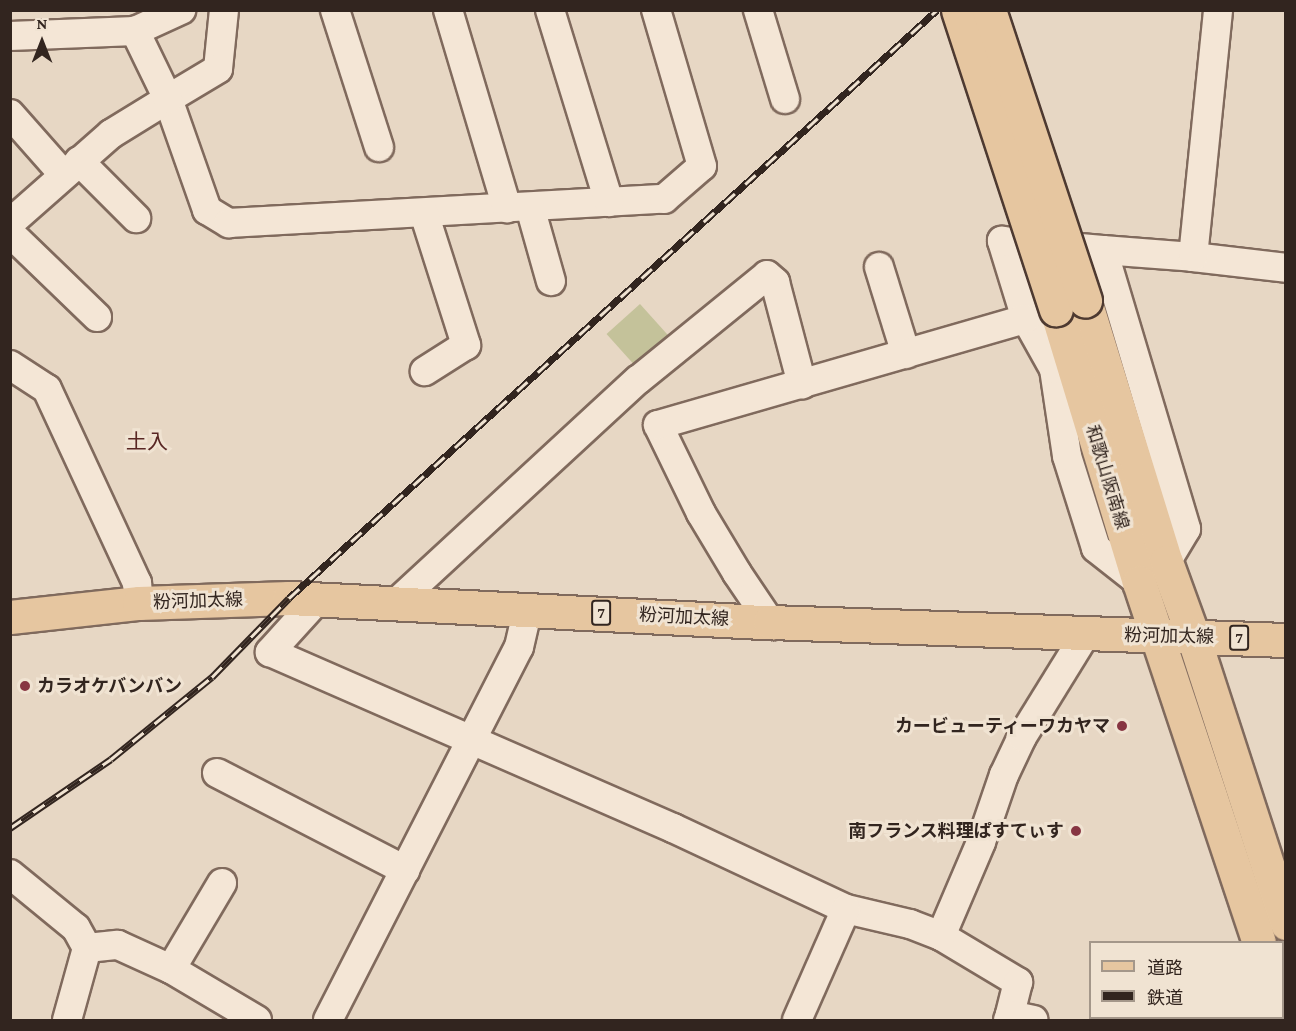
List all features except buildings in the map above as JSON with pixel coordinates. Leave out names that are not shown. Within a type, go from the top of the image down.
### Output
[{"type":"main road","name":"和歌山阪南線","points":[[958,10],[1056,310],[1139,582],[1259,941]]},
{"type":"main road","name":"和歌山阪南線","points":[[989,10],[1056,310],[1166,562],[1193,636],[1286,923]]},
{"type":"main road","name":"粉河加太線","points":[[10,617],[139,603],[318,599],[770,622],[1286,640]]},
{"type":"street","points":[[10,36],[135,32],[182,10]]},
{"type":"street","points":[[10,223],[111,134],[218,69],[224,10]]},
{"type":"street","points":[[336,10],[378,147]]},
{"type":"street","points":[[448,10],[518,207],[551,281]]},
{"type":"street","points":[[550,10],[609,202]]},
{"type":"street","points":[[135,32],[168,99],[207,210],[229,223],[664,199],[702,166],[656,10]]},
{"type":"street","points":[[758,10],[785,99]]},
{"type":"street","points":[[1193,257],[1218,10]]},
{"type":"street","points":[[10,114],[71,167],[136,218]]},
{"type":"street","points":[[424,213],[466,345],[425,371]]},
{"type":"street","points":[[10,233],[97,317]]},
{"type":"street","points":[[770,622],[701,513],[658,425],[1056,310],[1002,241],[1193,257],[1286,268]]},
{"type":"street","points":[[1103,250],[1186,529],[1166,562]]},
{"type":"street","points":[[879,267],[906,354]]},
{"type":"street","points":[[397,602],[638,380],[767,275],[775,282],[802,384]]},
{"type":"street","points":[[10,365],[47,389],[137,583],[139,603]]},
{"type":"street","points":[[318,599],[270,652],[673,828],[846,909],[910,924],[941,936],[1018,982],[1017,1019]]},
{"type":"street","points":[[328,1020],[519,647],[528,609]]},
{"type":"street","points":[[941,936],[981,842],[1004,775],[1022,737],[1085,634]]},
{"type":"street","points":[[218,773],[405,870]]},
{"type":"street","points":[[10,874],[76,928],[87,948],[67,1020]]},
{"type":"street","points":[[171,969],[222,883]]},
{"type":"street","points":[[797,1020],[846,909]]},
{"type":"street","points":[[87,948],[118,945],[171,969],[257,1020]]},
{"type":"shaded area","points":[[640,304],[672,340],[639,370],[607,334]]},
{"type":"railway","points":[[10,828],[111,759],[212,677],[289,598],[937,10]]},
{"type":"place","name":"カラオケバンバン","points":[[25,686]]},
{"type":"place","name":"カービューティーワカヤマ","points":[[1122,726]]},
{"type":"place","name":"南フランス料理ぱすてぃす","points":[[1076,831]]},
{"type":"district","name":"土入","points":[[147,442]]}]
